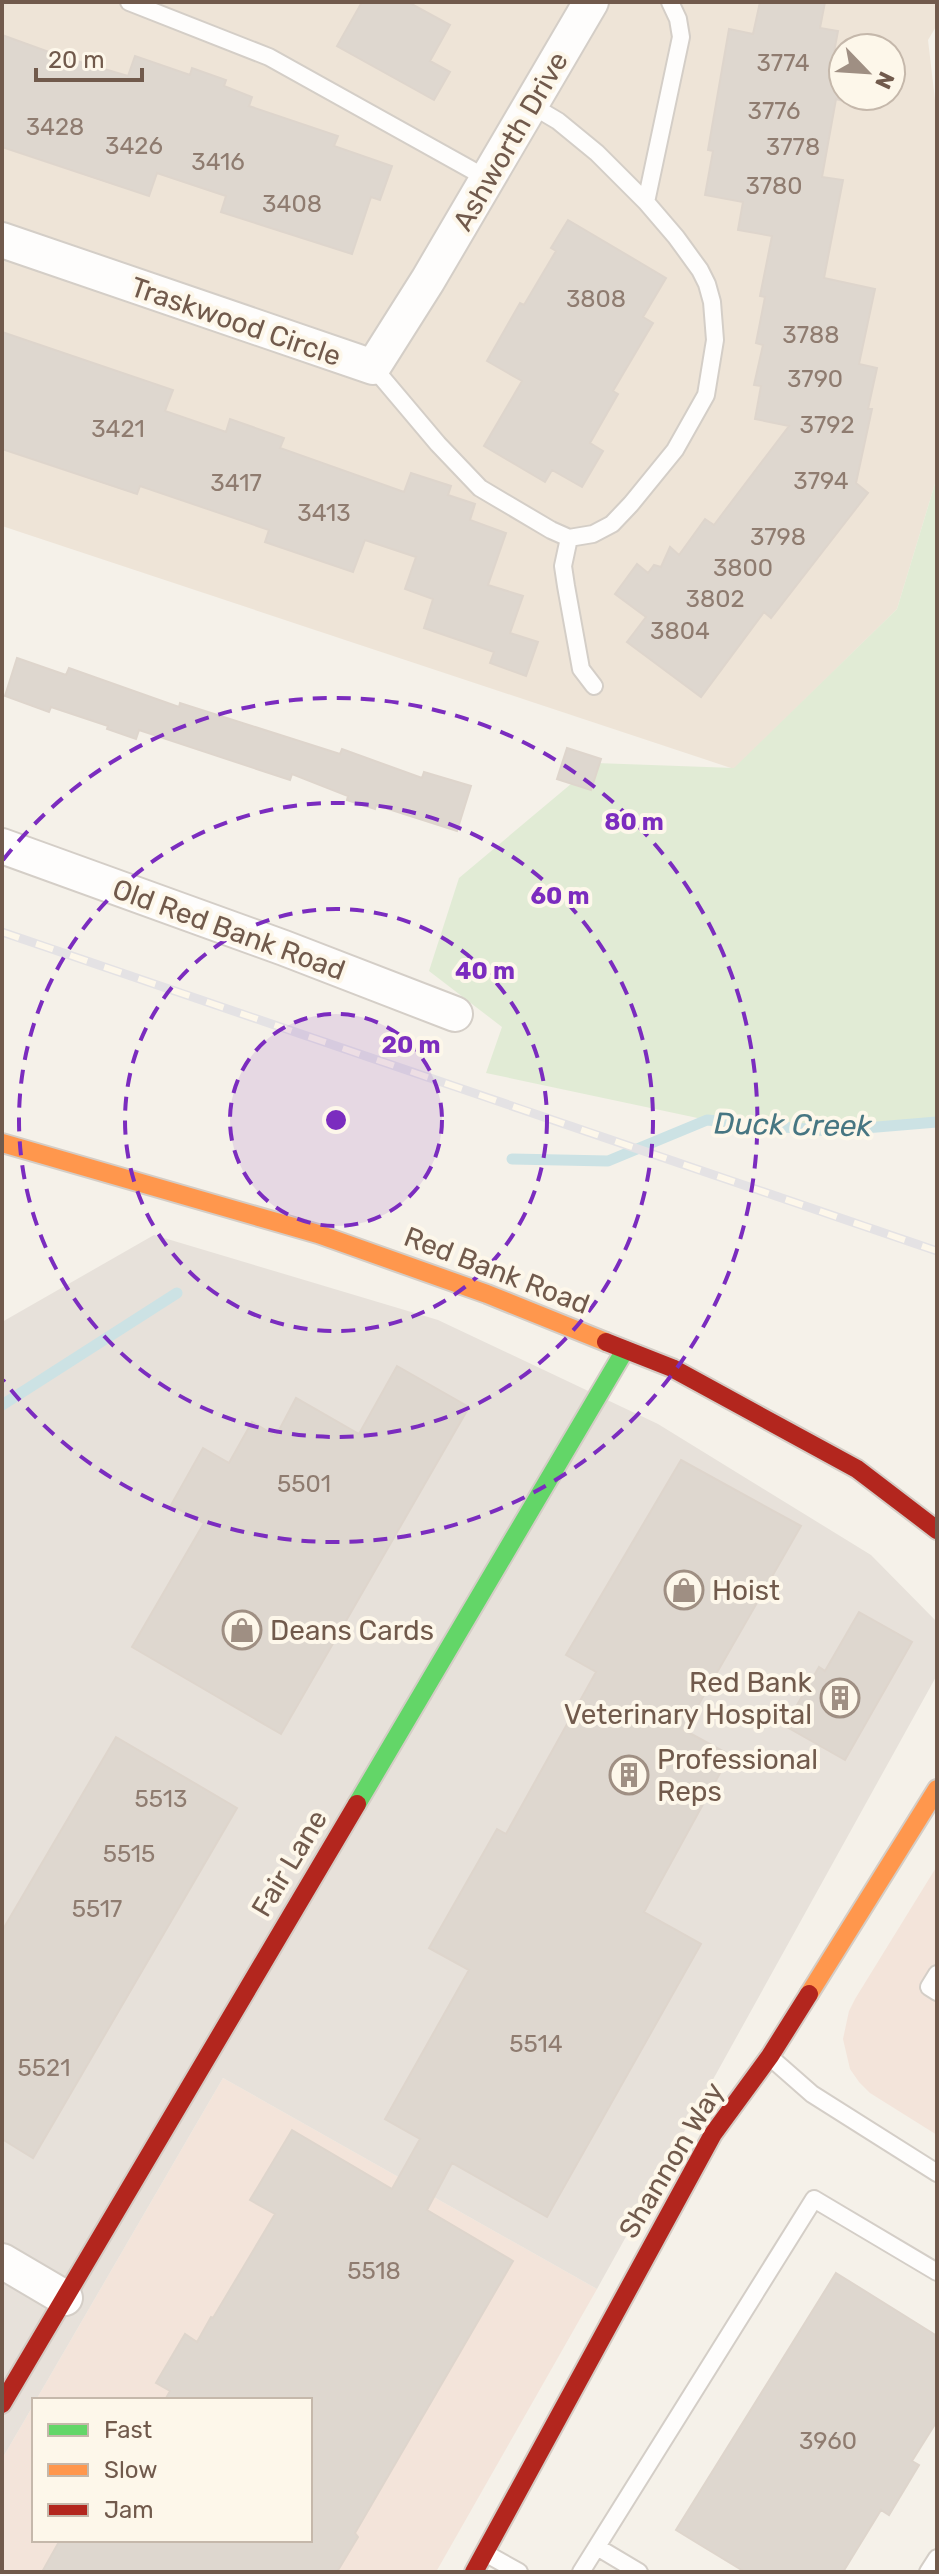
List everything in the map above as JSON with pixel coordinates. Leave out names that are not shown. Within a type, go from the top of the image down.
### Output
[{"type":"main road","name":"Red Bank Road","points":[[2,1143],[318,1234],[487,1294],[675,1369],[857,1469],[937,1530]]},
{"type":"main road","name":"Fair Lane","points":[[2,2404],[625,1350]]},
{"type":"main road","name":"Shannon Way","points":[[474,2572],[713,2134],[770,2056],[937,1789]]},
{"type":"street","name":"Ashworth Drive","points":[[428,280],[591,2]]},
{"type":"street","name":"Traskwood Circle","points":[[2,240],[373,367],[428,280]]},
{"type":"street","name":"Old Red Bank Road","points":[[2,846],[284,948],[455,1014]]},
{"type":"street","points":[[2,2261],[65,2298]]},
{"type":"lane","points":[[129,2],[269,57],[488,179]]},
{"type":"lane","points":[[646,202],[681,37],[678,19],[670,2]]},
{"type":"lane","points":[[373,367],[480,488],[569,538],[593,534],[612,524],[670,459],[706,395],[715,340],[712,302],[707,284],[684,248],[646,202],[597,153],[558,121],[531,105]]},
{"type":"lane","points":[[569,538],[563,566],[566,586],[581,669],[594,686]]},
{"type":"lane","points":[[937,1974],[929,1987],[937,1992]]},
{"type":"lane","points":[[770,2056],[812,2094],[937,2173]]},
{"type":"lane","points":[[581,2572],[814,2199],[937,2272]]},
{"type":"lane","points":[[597,2547],[639,2572]]},
{"type":"lane","points":[[485,2552],[519,2572]]},
{"type":"lane","points":[[928,2572],[937,2558]]},
{"type":"shaded area","points":[[2,2],[937,2],[937,25],[928,40],[937,117],[937,477],[897,609],[734,769],[2,526]]},
{"type":"shaded area","points":[[154,1235],[438,1320],[658,1424],[871,1555],[937,1622],[937,1675],[597,2289],[223,2078],[37,2398],[32,2398],[32,2407],[2,2459],[2,1322]]},
{"type":"shaded area","points":[[937,1866],[937,2135],[870,2093],[859,2082],[850,2069],[843,2039],[855,1999]]},
{"type":"shaded area","points":[[223,2078],[597,2289],[436,2572],[2,2572],[2,2459],[32,2407],[32,2542],[312,2542],[312,2398],[37,2398]]},
{"type":"green space","points":[[937,477],[937,1122],[829,1131],[707,1120],[486,1073],[502,1027],[429,971],[459,878],[596,763],[734,768],[897,609]]},
{"type":"building","points":[[362,2],[408,2],[450,25],[430,61],[450,72],[434,100],[337,46]]},
{"type":"building","points":[[760,2],[825,2],[820,28],[838,31],[827,32],[827,112],[834,112],[822,177],[843,180],[824,278],[875,289],[859,364],[877,368],[868,409],[872,409],[856,483],[868,493],[771,618],[764,612],[701,697],[627,642],[646,617],[615,594],[637,564],[648,573],[654,565],[661,567],[670,547],[679,555],[705,519],[714,525],[789,426],[755,419],[761,386],[754,385],[763,345],[756,343],[765,297],[760,296],[772,236],[738,230],[743,202],[705,195],[713,151],[708,150],[729,29],[753,34]]},
{"type":"building","points":[[2,35],[128,76],[135,56],[190,75],[192,68],[226,80],[224,86],[252,97],[249,106],[338,136],[334,146],[392,166],[380,200],[371,197],[352,254],[221,212],[226,196],[157,173],[149,196],[2,147]]},
{"type":"building","points":[[568,220],[666,278],[643,317],[653,323],[613,391],[618,394],[590,443],[603,451],[582,487],[552,470],[545,482],[484,446],[522,381],[487,361],[520,303],[524,305],[556,251],[551,248]]},
{"type":"building","points":[[2,332],[173,390],[165,411],[226,432],[230,419],[284,438],[280,448],[404,492],[411,473],[451,486],[448,495],[475,504],[470,520],[506,533],[488,585],[523,596],[510,633],[538,642],[526,676],[490,663],[494,652],[424,628],[433,599],[405,589],[416,557],[365,540],[353,572],[265,542],[269,530],[140,486],[137,494],[2,449]]},
{"type":"building","points":[[17,658],[66,675],[69,668],[179,707],[180,703],[340,754],[342,749],[422,778],[424,772],[471,786],[457,831],[376,805],[375,809],[347,800],[348,796],[292,774],[290,780],[139,730],[136,739],[51,707],[49,712],[5,696]]},
{"type":"building","points":[[567,748],[601,759],[591,790],[557,779]]},
{"type":"building","points":[[397,1366],[469,1407],[281,1734],[132,1647],[204,1523],[171,1505],[203,1448],[229,1463],[252,1422],[276,1436],[296,1398],[359,1434]]},
{"type":"building","points":[[681,1460],[801,1526],[684,1730],[730,1755],[644,1912],[701,1944],[547,2217],[452,2163],[427,2210],[513,2261],[355,2533],[358,2537],[337,2572],[42,2572],[59,2542],[312,2542],[312,2398],[166,2398],[170,2391],[156,2383],[185,2334],[197,2342],[275,2214],[250,2200],[292,2130],[392,2189],[420,2139],[385,2119],[469,1970],[429,1948],[497,1829],[506,1834],[596,1672],[566,1655]]},
{"type":"building","name":"Red Bank Veterinary Hospital","points":[[859,1612],[912,1642],[845,1760],[785,1726],[819,1667],[825,1671]]},
{"type":"building","points":[[116,1737],[237,1808],[33,2158],[2,2139],[2,1931]]},
{"type":"building","points":[[836,2273],[937,2336],[937,2421],[912,2461],[919,2465],[889,2515],[881,2510],[843,2572],[745,2572],[676,2530]]},
{"type":"waterway","name":"Duck Creek","points":[[512,1159],[608,1161],[707,1120],[829,1131],[937,1122]]},
{"type":"waterway","points":[[2,1405],[177,1293]]},
{"type":"railway","points":[[2,932],[937,1251]]},
{"type":"traffic: fast","points":[[357,1804],[625,1350]]},
{"type":"traffic: slow","points":[[2,1143],[318,1234],[487,1294],[606,1342]]},
{"type":"traffic: slow","points":[[809,1994],[937,1789]]},
{"type":"traffic: jam","points":[[606,1342],[672,1368],[857,1469],[937,1530]]},
{"type":"traffic: jam","points":[[2,2404],[357,1804]]},
{"type":"traffic: jam","points":[[474,2572],[713,2134],[770,2056],[809,1994]]},
{"type":"place","name":"Hoist","points":[[684,1590]]},
{"type":"place","name":"Deans Cards","points":[[242,1630]]},
{"type":"place","name":"Red Bank Veterinary Hospital","points":[[840,1698]]},
{"type":"place","name":"Professional Reps","points":[[629,1775]]}]
